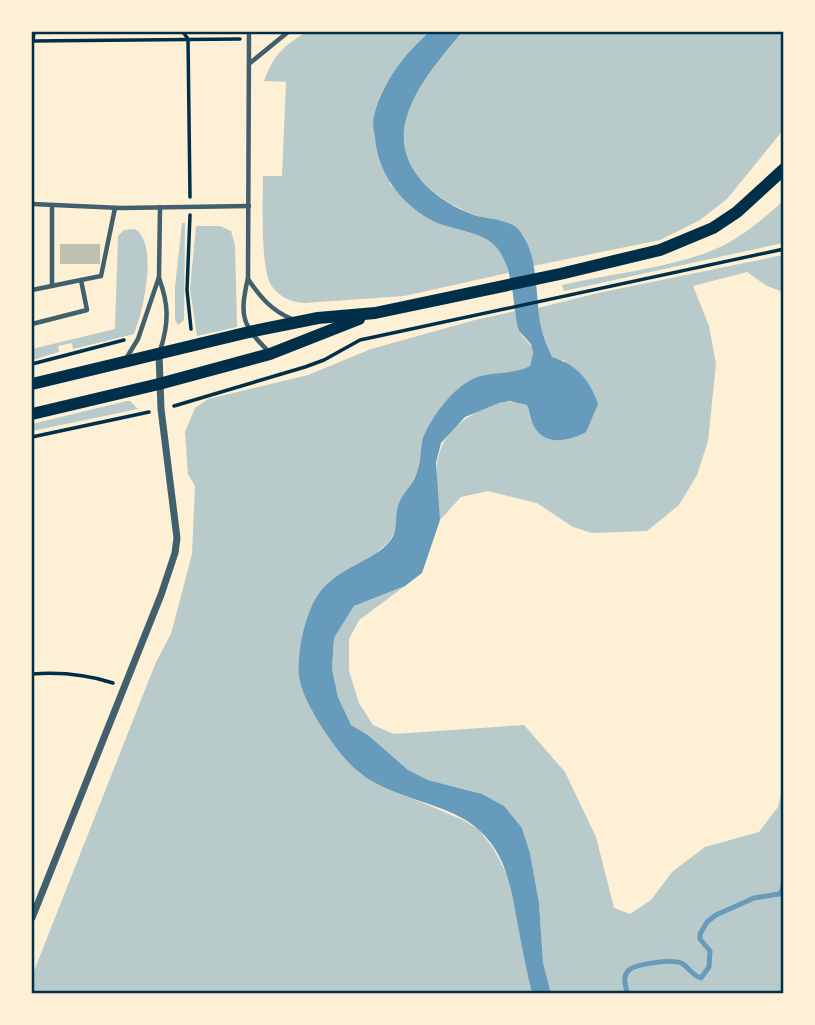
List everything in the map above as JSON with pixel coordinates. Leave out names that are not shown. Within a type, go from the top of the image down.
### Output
[{"type":"main road","points":[[32,384],[249,332],[300,322],[375,313],[489,290],[660,250],[698,236],[737,212],[783,169]]},
{"type":"main road","points":[[32,414],[270,354],[375,313]]},
{"type":"street","points":[[32,918],[161,595],[175,553],[177,538],[159,384],[159,354]]},
{"type":"lane","points":[[249,32],[248,278],[242,301],[249,332],[270,354]]},
{"type":"lane","points":[[249,63],[288,32]]},
{"type":"lane","points":[[32,204],[115,207],[249,206]]},
{"type":"lane","points":[[52,205],[52,286]]},
{"type":"lane","points":[[32,290],[101,276],[115,207]]},
{"type":"lane","points":[[124,362],[138,339],[159,277],[160,207]]},
{"type":"lane","points":[[159,277],[167,301],[166,334],[159,354]]},
{"type":"lane","points":[[248,278],[261,298],[279,313],[300,322]]},
{"type":"lane","points":[[32,324],[87,310],[81,280]]},
{"type":"path","points":[[33,32],[32,41],[249,39]]},
{"type":"path","points":[[166,334],[191,329],[187,290],[190,206],[188,39],[183,32]]},
{"type":"path","points":[[178,405],[305,367],[360,340],[783,249]]},
{"type":"path","points":[[32,365],[79,351],[138,339]]},
{"type":"path","points":[[32,437],[142,413]]},
{"type":"path","points":[[32,674],[80,674],[124,687]]},
{"type":"shaded area","points":[[306,32],[429,32],[400,62],[382,93],[390,184],[409,204],[430,220],[480,235],[495,245],[505,259],[508,273],[404,296],[304,303],[286,298],[274,289],[267,276],[265,263],[263,176],[282,176],[286,82],[264,81],[280,52]]},
{"type":"shaded area","points":[[462,32],[783,32],[783,130],[727,199],[700,220],[660,240],[533,266],[527,242],[518,230],[506,223],[477,216],[441,198],[418,177],[405,149],[407,116],[416,94]]},
{"type":"shaded area","points":[[783,201],[783,243],[564,291],[562,285],[689,259],[706,253],[747,231]]},
{"type":"shaded area","points":[[182,223],[185,223],[184,320],[178,325],[175,320],[175,287]]},
{"type":"shaded area","points":[[196,226],[220,226],[231,231],[235,245],[237,327],[197,336],[190,289]]},
{"type":"shaded area","points":[[135,229],[142,237],[148,263],[145,295],[134,334],[73,349],[72,343],[58,346],[59,352],[32,360],[32,349],[115,329],[118,236],[124,230]]},
{"type":"shaded area","points":[[783,255],[783,292],[767,286],[747,272],[693,286],[709,326],[716,364],[708,441],[697,475],[679,505],[647,531],[592,533],[573,527],[537,503],[488,491],[461,497],[440,520],[437,468],[439,453],[445,440],[467,418],[496,404],[516,402],[527,405],[531,421],[565,361],[552,357],[541,329],[538,308]]},
{"type":"shaded area","points":[[515,311],[518,329],[532,348],[530,366],[422,441],[418,471],[397,508],[396,529],[389,542],[378,551],[300,657],[299,678],[311,709],[328,737],[360,774],[463,820],[479,830],[493,848],[512,884],[532,993],[32,993],[32,976],[156,662],[171,634],[192,554],[195,486],[188,474],[185,432],[195,408],[208,399],[308,375],[371,349]]},
{"type":"shaded area","points":[[127,401],[138,409],[32,431],[32,424]]},
{"type":"shaded area","points":[[405,586],[359,620],[349,639],[349,671],[359,703],[373,725],[394,734],[524,725],[565,772],[596,837],[614,908],[630,914],[651,900],[672,872],[705,847],[759,832],[778,807],[783,787],[783,993],[551,993],[543,963],[539,903],[530,853],[522,828],[482,794],[428,780],[408,770],[368,735],[351,725],[338,697],[332,669],[334,638],[354,606]]},
{"type":"water","points":[[429,32],[462,32],[431,71],[411,104],[404,133],[405,150],[411,164],[430,190],[444,200],[474,215],[507,222],[522,234],[531,255],[541,327],[552,357],[569,364],[581,375],[598,404],[586,432],[563,440],[542,436],[532,422],[527,405],[510,401],[465,417],[441,443],[436,463],[440,520],[422,573],[405,586],[354,606],[334,638],[332,669],[338,697],[351,725],[368,735],[408,770],[428,780],[482,794],[504,806],[522,828],[530,853],[539,903],[543,963],[551,993],[532,993],[508,877],[489,841],[479,830],[453,813],[388,789],[360,773],[342,755],[323,729],[307,700],[299,676],[303,634],[313,603],[335,577],[374,555],[393,537],[398,506],[416,474],[423,438],[436,414],[455,392],[469,381],[484,375],[530,366],[533,353],[531,344],[519,331],[509,275],[497,248],[483,237],[437,223],[418,212],[392,185],[380,162],[373,124],[378,102],[400,63]]},
{"type":"building","points":[[60,244],[100,244],[100,264],[60,264]]},
{"type":"waterway","points":[[627,993],[626,974],[632,968],[646,964],[679,962],[701,978],[709,967],[710,951],[700,939],[707,922],[716,915],[754,898],[779,894],[784,881]]}]
